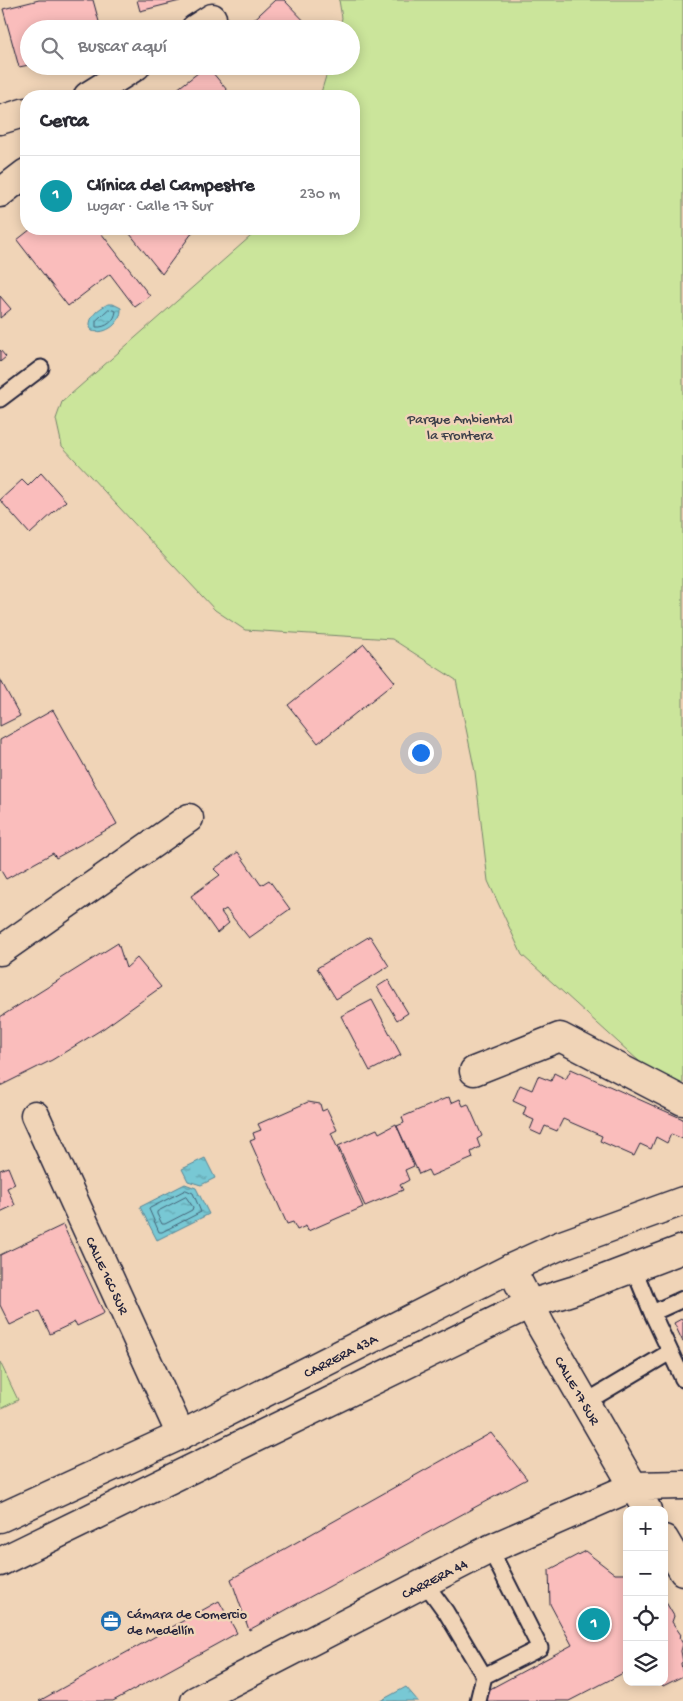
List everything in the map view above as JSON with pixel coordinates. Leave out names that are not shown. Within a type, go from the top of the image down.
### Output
[{"type":"street","points":[[98,90],[122,75]]},
{"type":"street","points":[[0,120],[20,114]]},
{"type":"street","points":[[0,193],[20,178]]},
{"type":"street","points":[[0,951],[189,818]]},
{"type":"street","points":[[474,1071],[560,1037],[683,1102]]},
{"type":"street","name":"CALLE 16C SUR","points":[[35,1115],[181,1435]]},
{"type":"street","name":"CARRERA 43A","points":[[0,1518],[181,1435],[511,1268],[559,1246],[683,1201]]},
{"type":"street","points":[[0,1562],[530,1304],[575,1290],[683,1249]]},
{"type":"street","name":"CALLE 17 SUR","points":[[511,1268],[645,1506]]},
{"type":"street","name":"CARRERA 44","points":[[195,1701],[490,1549],[634,1486],[683,1485]]},
{"type":"street","points":[[668,1546],[683,1571]]},
{"type":"lane","points":[[0,399],[41,368]]},
{"type":"lane","points":[[633,1267],[652,1314],[683,1379]]},
{"type":"lane","points":[[652,1314],[683,1299]]},
{"type":"lane","points":[[586,1402],[670,1352]]},
{"type":"lane","points":[[484,1676],[540,1648],[490,1549]]},
{"type":"lane","points":[[425,1583],[446,1612],[484,1676],[478,1701]]},
{"type":"green space","name":"Parque Ambiental la Frontera","points":[[339,0],[683,0],[683,1101],[522,955],[488,881],[475,772],[456,680],[392,639],[245,630],[215,610],[62,446],[56,419],[62,402],[252,235],[360,235],[360,90],[322,90],[326,75],[360,75],[360,20],[341,20]]},
{"type":"green space","points":[[0,1362],[18,1400],[0,1409]]},
{"type":"water","points":[[108,304],[121,308],[119,318],[108,329],[97,332],[92,331],[90,327],[91,319]]},
{"type":"water","points":[[205,1158],[215,1178],[201,1185],[188,1181],[182,1169]]},
{"type":"water","points":[[185,1184],[196,1188],[209,1214],[157,1240],[140,1207]]},
{"type":"water","points":[[406,1687],[418,1701],[380,1701]]},
{"type":"building","points":[[39,0],[93,0],[99,20],[20,20],[19,67],[3,9]]},
{"type":"building","points":[[137,0],[184,0],[140,11]]},
{"type":"building","points":[[275,0],[284,0],[303,20],[253,20]]},
{"type":"building","points":[[195,75],[214,75],[227,90],[176,90]]},
{"type":"building","points":[[23,235],[103,235],[150,296],[135,307],[110,274],[68,306],[17,240]]},
{"type":"building","points":[[131,235],[191,235],[162,274]]},
{"type":"building","points":[[0,296],[11,309],[0,318]]},
{"type":"building","points":[[0,350],[6,357],[0,362]]},
{"type":"building","points":[[41,473],[66,501],[30,534],[0,500],[22,480],[28,486]]},
{"type":"building","points":[[364,644],[395,682],[318,743],[288,705]]},
{"type":"building","points":[[0,679],[20,716],[0,726]]},
{"type":"building","points":[[53,710],[117,824],[56,858],[53,853],[6,879],[0,869],[0,740]]},
{"type":"building","points":[[238,852],[261,885],[269,880],[290,909],[249,938],[226,909],[221,912],[229,923],[217,933],[191,896],[220,875],[214,869]]},
{"type":"building","points":[[370,936],[389,966],[336,999],[317,968]]},
{"type":"building","points":[[118,943],[126,968],[137,958],[161,987],[104,1028],[52,1060],[0,1086],[0,1017]]},
{"type":"building","points":[[388,980],[408,1013],[397,1020],[377,987]]},
{"type":"building","points":[[372,1000],[401,1055],[370,1071],[341,1016]]},
{"type":"building","points":[[571,1069],[683,1119],[683,1139],[671,1134],[667,1143],[656,1137],[651,1149],[640,1144],[634,1156],[600,1141],[602,1136],[563,1119],[557,1131],[545,1126],[541,1135],[530,1130],[534,1120],[523,1115],[526,1107],[513,1101],[520,1085],[532,1090],[538,1076],[551,1081],[554,1073],[566,1079]]},
{"type":"building","points":[[449,1097],[451,1103],[460,1099],[463,1106],[468,1104],[482,1136],[477,1139],[480,1147],[471,1152],[473,1158],[431,1176],[428,1170],[419,1174],[397,1126],[404,1123],[402,1117]]},
{"type":"building","points":[[308,1102],[320,1104],[322,1111],[327,1109],[337,1130],[331,1133],[363,1207],[308,1231],[306,1226],[297,1230],[293,1222],[287,1224],[250,1141],[255,1139],[253,1133],[261,1130],[258,1124]]},
{"type":"building","points":[[396,1124],[414,1166],[405,1170],[409,1180],[400,1185],[403,1190],[365,1206],[338,1146],[377,1129],[379,1133]]},
{"type":"building","points":[[8,1167],[15,1184],[7,1188],[15,1205],[0,1212],[0,1170]]},
{"type":"building","points":[[63,1225],[104,1313],[77,1326],[75,1322],[50,1334],[39,1311],[10,1325],[0,1305],[0,1255]]},
{"type":"building","points":[[683,1318],[683,1342],[674,1323]]},
{"type":"building","points":[[491,1433],[527,1479],[249,1630],[231,1579]]},
{"type":"building","points":[[585,1551],[615,1574],[623,1574],[623,1673],[569,1701],[480,1701],[477,1696],[572,1645],[550,1604],[549,1570]]},
{"type":"building","points":[[219,1601],[237,1633],[113,1701],[39,1701]]},
{"type":"building","points":[[668,1606],[674,1616],[672,1622],[681,1635],[679,1637],[683,1644],[681,1651],[683,1662],[681,1663],[683,1676],[668,1684]]},
{"type":"place","name":"Cámara de Comercio de Medellín","points":[[111,1621]]},
{"type":"place","name":"Clínica del Campestre","points":[[594,1624]]}]
